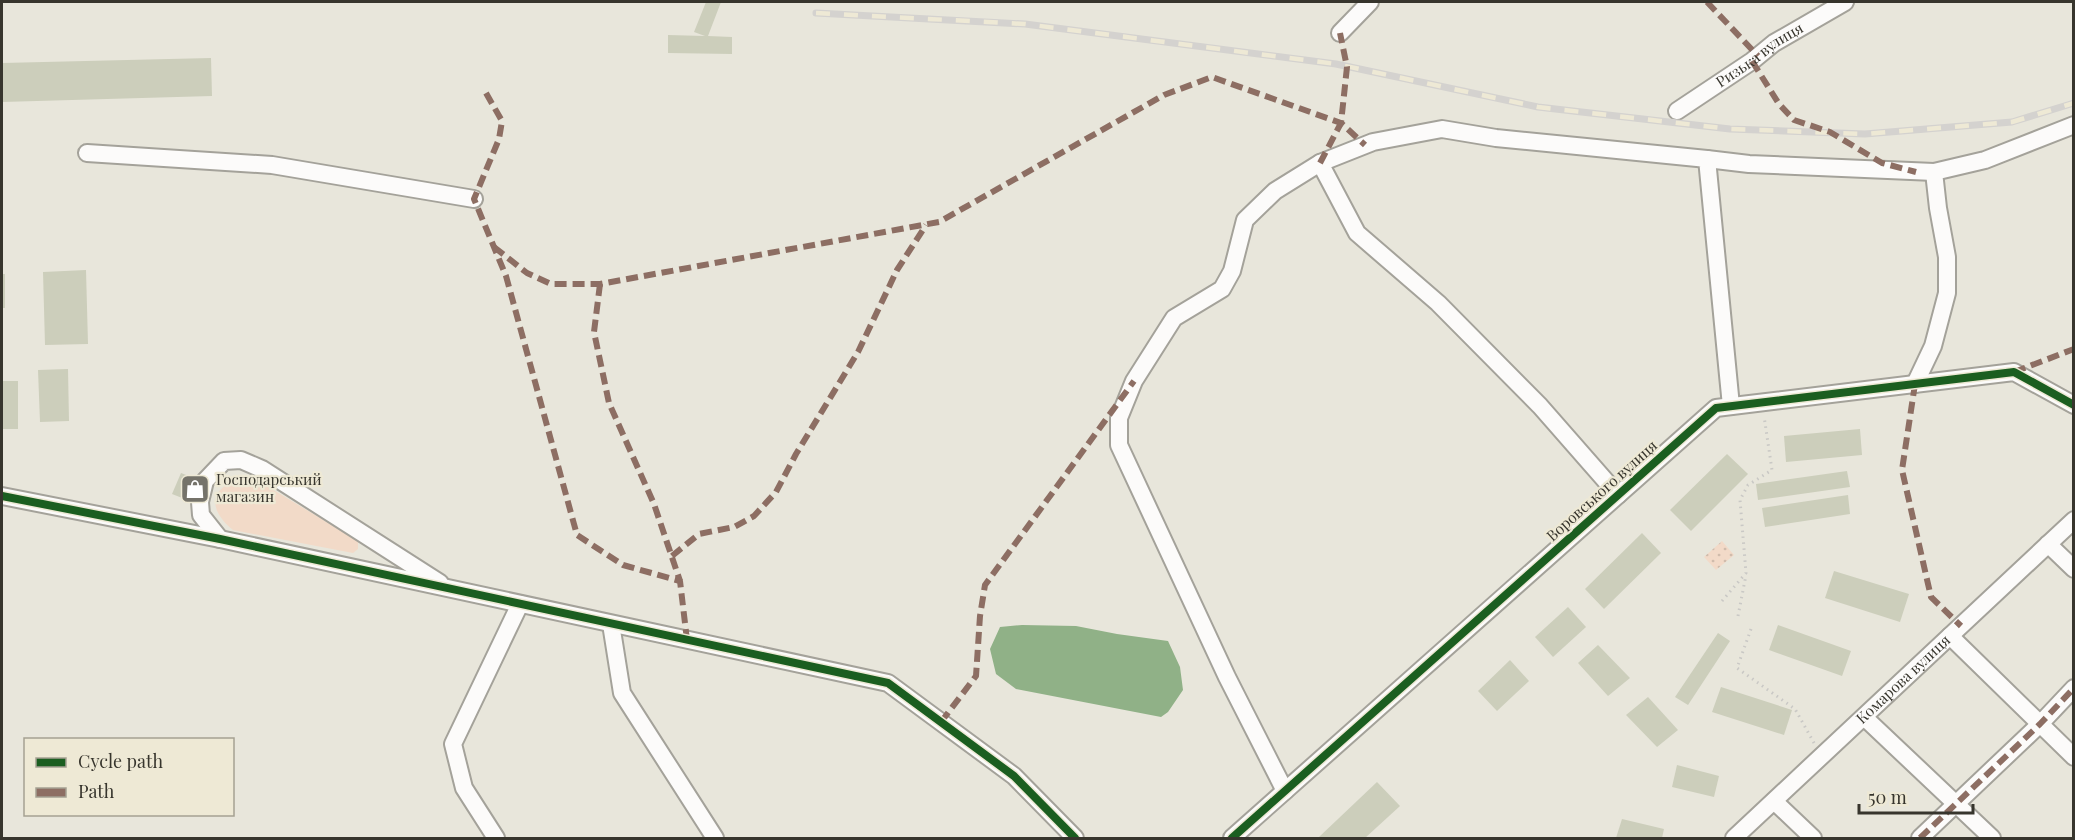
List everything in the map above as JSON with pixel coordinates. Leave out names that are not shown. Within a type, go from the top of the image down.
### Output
[{"type":"street","points":[[1340,33],[1370,2]]},
{"type":"street","name":"Ризька вулиця","points":[[1677,111],[1752,61],[1774,43],[1845,2]]},
{"type":"street","points":[[1285,791],[1227,677],[1119,445],[1119,418],[1134,381],[1174,318],[1222,289],[1232,271],[1245,220],[1275,191],[1320,164],[1373,142],[1442,129],[1496,138],[1749,164],[1934,172],[1985,160],[2073,125]]},
{"type":"street","points":[[87,153],[272,165],[474,199]]},
{"type":"street","points":[[1707,159],[1731,406]]},
{"type":"street","points":[[1320,164],[1357,233],[1446,311],[1540,406],[1618,495]]},
{"type":"street","points":[[1915,384],[1933,346],[1947,293],[1947,257],[1934,172]]},
{"type":"street","name":"Воровського вулиця","points":[[1232,838],[1716,408],[2014,372],[2073,405]]},
{"type":"street","points":[[220,539],[201,515],[205,481],[224,461],[242,460],[262,469],[450,589]]},
{"type":"street","points":[[2,496],[220,539],[888,683],[1014,776],[1075,838]]},
{"type":"street","name":"Комарова вулиця","points":[[1734,838],[2073,520]]},
{"type":"street","points":[[2048,544],[2073,569]]},
{"type":"street","points":[[496,838],[464,788],[453,744],[520,604]]},
{"type":"street","points":[[611,624],[622,693],[715,838]]},
{"type":"street","points":[[1950,636],[2073,756]]},
{"type":"street","points":[[1920,838],[2040,724],[2073,688]]},
{"type":"street","points":[[1863,717],[1992,838]]},
{"type":"street","points":[[1774,801],[1813,838]]},
{"type":"path","points":[[1738,616],[1746,573],[1740,500],[1748,485],[1772,470],[1762,402]]},
{"type":"path","points":[[1722,601],[1746,573]]},
{"type":"path","points":[[1750,629],[1737,668],[1795,709],[1822,756]]},
{"type":"shaded area","points":[[243,478],[257,480],[358,541],[358,549],[353,553],[233,530],[219,514],[216,499],[223,487]]},
{"type":"shaded area","points":[[1722,541],[1734,555],[1716,570],[1704,557]]},
{"type":"shaded area","points":[[1076,626],[1168,641],[1180,667],[1183,690],[1168,712],[1161,717],[1016,689],[996,674],[990,649],[1000,627]]},
{"type":"building","points":[[706,2],[721,2],[708,36],[732,37],[732,54],[668,53],[668,35],[705,36],[694,32]]},
{"type":"building","points":[[211,58],[212,96],[2,102],[2,63]]},
{"type":"building","points":[[86,270],[88,344],[45,345],[43,272]]},
{"type":"building","points":[[2,274],[5,274],[5,308],[2,308]]},
{"type":"building","points":[[68,369],[69,421],[40,422],[38,370]]},
{"type":"building","points":[[2,381],[18,381],[18,429],[2,429]]},
{"type":"building","points":[[1860,429],[1862,455],[1786,462],[1784,436]]},
{"type":"building","points":[[1727,454],[1748,474],[1691,531],[1670,510]]},
{"type":"building","points":[[1847,471],[1850,487],[1758,500],[1756,484]]},
{"type":"building","points":[[181,473],[199,480],[190,501],[172,494]]},
{"type":"building","points":[[1848,495],[1850,514],[1765,527],[1762,508]]},
{"type":"building","points":[[1642,533],[1661,553],[1604,609],[1585,589]]},
{"type":"building","points":[[1834,571],[1909,594],[1900,622],[1825,598]]},
{"type":"building","points":[[1568,607],[1586,627],[1553,657],[1535,637]]},
{"type":"building","points":[[1778,625],[1851,651],[1842,676],[1769,650]]},
{"type":"building","points":[[1718,633],[1730,641],[1688,705],[1675,697]]},
{"type":"building","points":[[1598,645],[1630,678],[1608,696],[1578,663]]},
{"type":"building","points":[[1510,660],[1529,681],[1497,711],[1478,691]]},
{"type":"building","points":[[1721,687],[1792,710],[1784,735],[1712,712]]},
{"type":"building","points":[[1648,697],[1678,730],[1657,747],[1626,715]]},
{"type":"building","points":[[1677,765],[1719,776],[1714,797],[1672,787]]},
{"type":"building","points":[[1377,782],[1400,806],[1365,838],[1319,837]]},
{"type":"building","points":[[1622,819],[1664,829],[1662,838],[1616,838]]},
{"type":"railway","points":[[816,13],[1025,24],[1336,64],[1538,107],[1730,129],[1865,134],[2012,122],[2074,103]]},
{"type":"marked path","points":[[1707,2],[1758,56]]},
{"type":"marked path","points":[[1320,163],[1341,123],[1347,67],[1340,33]]},
{"type":"marked path","points":[[1752,61],[1779,104],[1794,120],[1830,132],[1882,163],[1916,172]]},
{"type":"marked path","points":[[494,247],[527,273],[551,284],[600,284],[939,222],[1164,95],[1212,77],[1341,123],[1365,145]]},
{"type":"marked path","points":[[486,93],[502,121],[499,139],[474,199],[506,276],[577,535],[623,565],[680,581],[687,640]]},
{"type":"marked path","points":[[672,556],[699,534],[734,527],[754,516],[776,492],[796,454],[858,352],[897,270],[926,225]]},
{"type":"marked path","points":[[600,284],[594,332],[609,403],[654,504],[680,581]]},
{"type":"marked path","points":[[2014,372],[2074,349]]},
{"type":"marked path","points":[[941,722],[976,676],[980,616],[985,585],[1134,381]]},
{"type":"marked path","points":[[1915,384],[1902,470],[1931,597],[1961,626]]},
{"type":"marked path","points":[[1920,838],[2040,724],[2074,688]]},
{"type":"cycle path","points":[[1232,838],[1716,408],[2014,372],[2074,405]]},
{"type":"cycle path","points":[[2,496],[220,539],[888,683],[1014,776],[1075,838]]},
{"type":"place","name":"Господарський магазин","points":[[195,489]]}]
